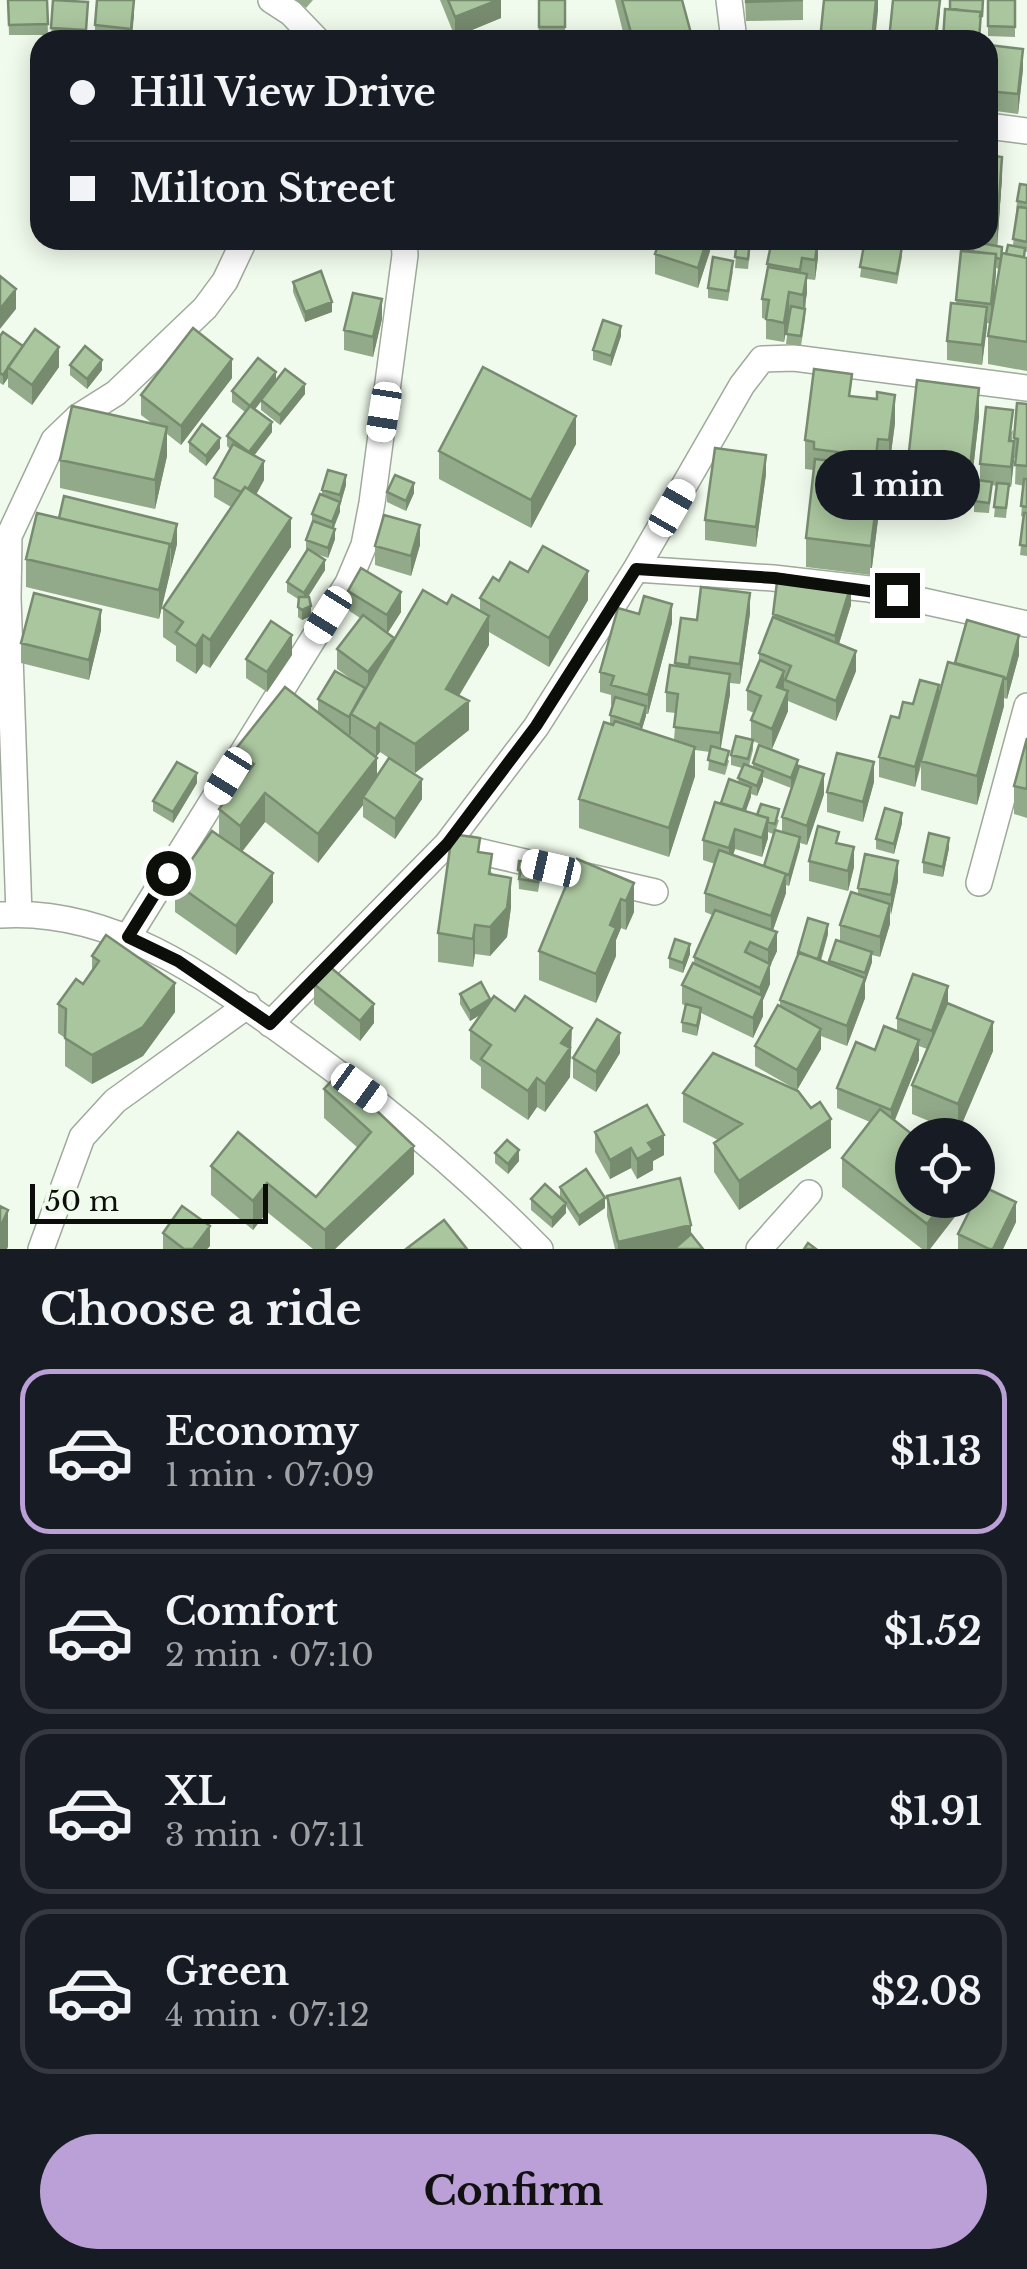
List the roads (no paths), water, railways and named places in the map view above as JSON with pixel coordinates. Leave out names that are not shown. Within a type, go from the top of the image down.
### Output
[{"type":"street","points":[[271,0],[307,30]]},
{"type":"street","points":[[729,0],[733,30]]},
{"type":"street","points":[[998,128],[1027,132]]},
{"type":"street","points":[[240,250],[225,281],[205,308],[116,393],[78,417],[54,440],[9,536],[10,914],[65,920],[128,937],[178,961],[248,1005],[388,1110],[496,1204],[540,1249]]},
{"type":"street","points":[[128,937],[348,583],[364,545],[405,250]]},
{"type":"street","points":[[270,1024],[447,844],[545,712],[636,569],[742,385],[762,359],[794,358],[1027,388]]},
{"type":"street","points":[[636,569],[869,589],[1027,624]]},
{"type":"street","points":[[979,883],[1027,706]]},
{"type":"street","points":[[447,844],[655,892]]},
{"type":"street","points":[[41,1249],[82,1137],[115,1101],[248,1005]]},
{"type":"street","points":[[759,1249],[810,1193]]}]
